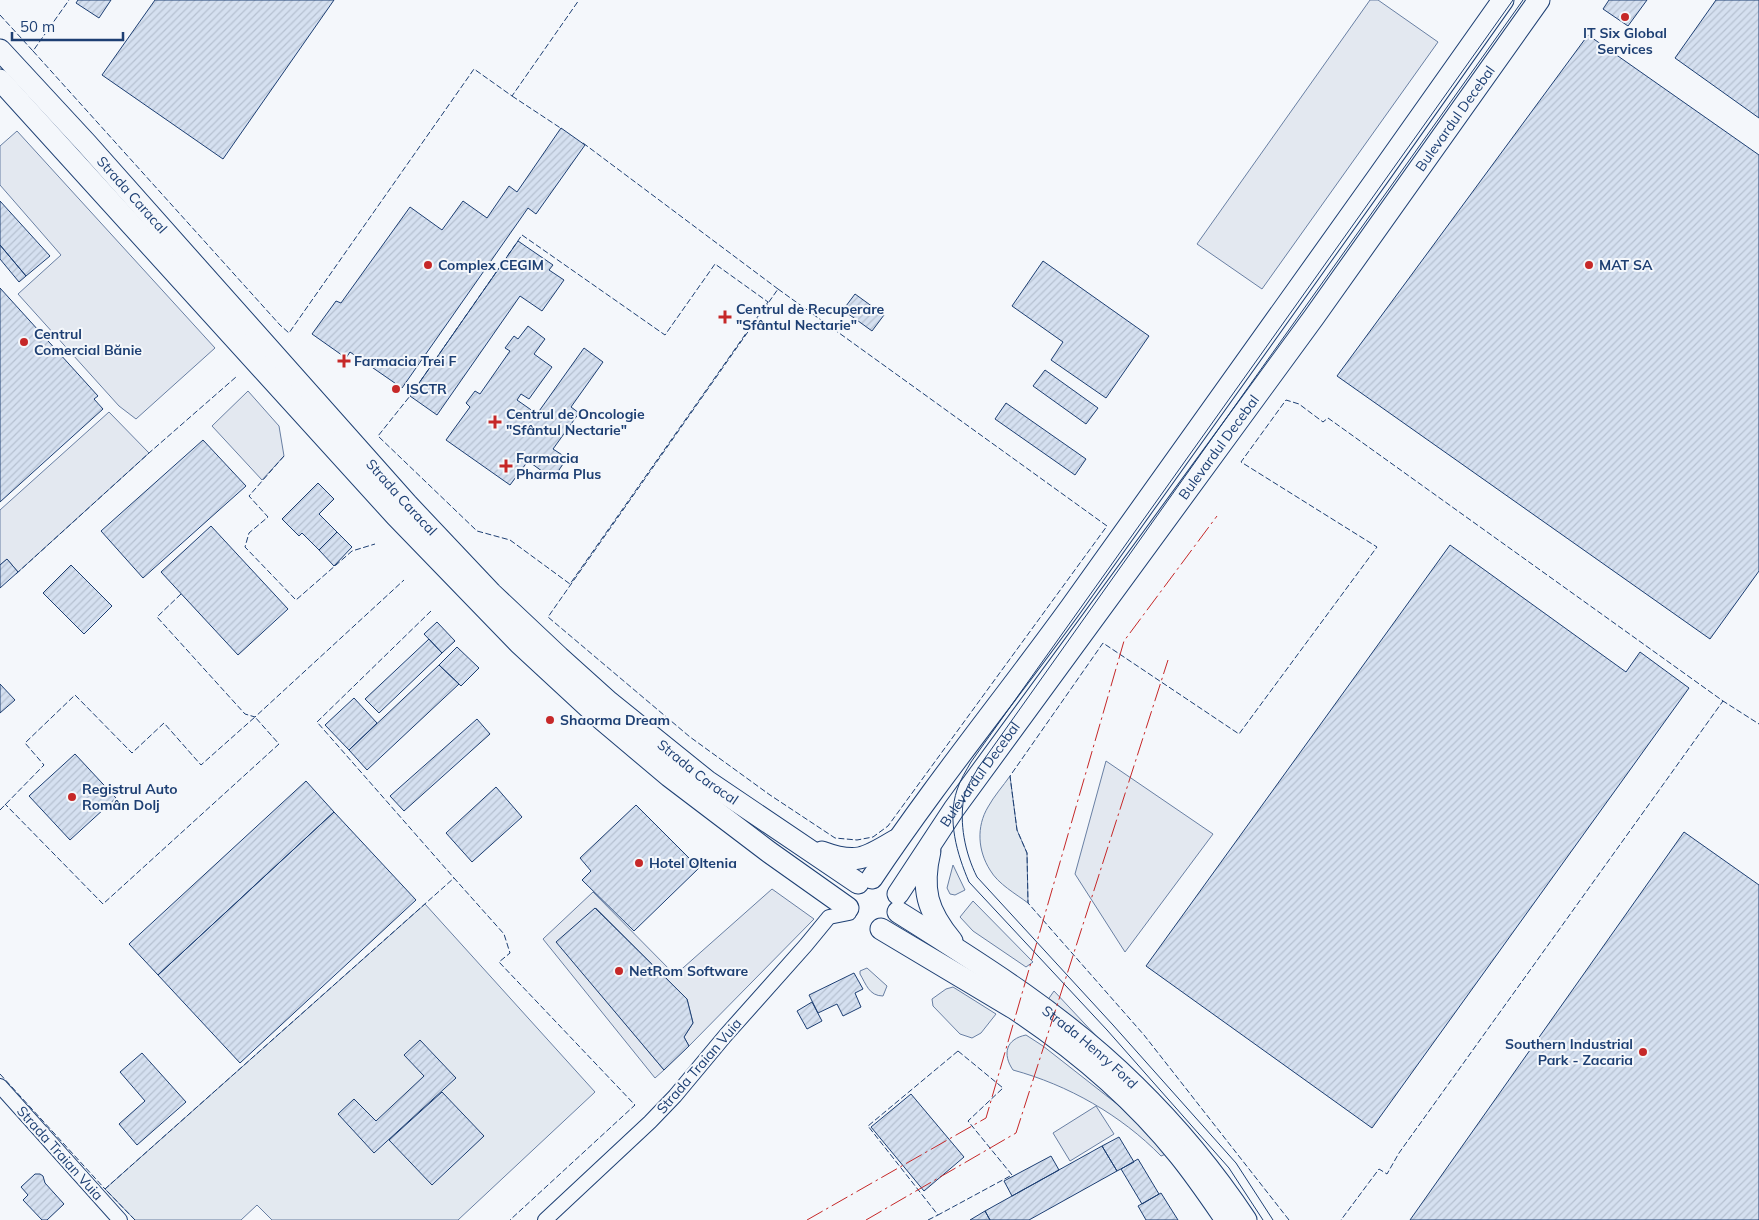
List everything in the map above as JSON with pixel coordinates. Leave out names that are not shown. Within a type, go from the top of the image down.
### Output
[{"type":"main road","name":"Bulevardul Decebal","points":[[865,881],[1035,656],[1278,318],[1503,0]]},
{"type":"main road","name":"Bulevardul Decebal","points":[[898,903],[932,840],[1314,317],[1539,0]]},
{"type":"main road","name":"Strada Caracal","points":[[0,50],[87,144],[406,504],[491,593],[609,702],[707,781],[784,834],[865,881]]},
{"type":"main road","name":"Strada Caracal","points":[[0,80],[402,522],[519,643],[599,717],[668,776],[848,911]]},
{"type":"main road","points":[[784,834],[834,856],[856,860],[898,839]]},
{"type":"main road","points":[[932,840],[925,881],[930,909],[945,933],[963,954]]},
{"type":"main road","points":[[865,881],[887,882],[898,903],[895,919],[881,929],[874,930],[860,927],[848,911],[848,899],[852,890],[865,881]]},
{"type":"main road","name":"Strada Henry Ford","points":[[898,903],[963,954],[1050,1014],[1134,1085],[1178,1130],[1246,1220]]},
{"type":"main road","name":"Strada Henry Ford","points":[[881,929],[975,984],[1034,1022],[1109,1082],[1129,1100],[1179,1155],[1226,1220]]},
{"type":"street","name":"Strada Traian Vuia","points":[[545,1220],[650,1122],[675,1096],[829,917],[848,911]]},
{"type":"street","name":"Strada Traian Vuia","points":[[0,1086],[120,1220]]},
{"type":"shaded area","points":[[1370,0],[1378,0],[1438,42],[1262,289],[1197,244]]},
{"type":"shaded area","points":[[17,131],[215,348],[136,419],[119,406],[18,294],[61,255],[0,185],[0,146]]},
{"type":"shaded area","points":[[248,391],[279,426],[284,456],[262,480],[212,426]]},
{"type":"shaded area","points":[[109,412],[149,453],[18,572],[7,559],[0,565],[0,510]]},
{"type":"shaded area","points":[[1106,761],[1213,834],[1125,952],[1075,874]]},
{"type":"shaded area","points":[[1010,776],[1017,830],[1027,853],[1028,903],[993,875],[986,863],[981,847],[980,831],[984,815]]},
{"type":"shaded area","points":[[953,865],[965,890],[955,895],[950,894],[947,888]]},
{"type":"shaded area","points":[[772,889],[814,919],[689,1046],[684,1037],[693,1023],[687,999],[596,908],[557,942],[664,1070],[655,1078],[543,939],[593,892],[675,975]]},
{"type":"shaded area","points":[[973,901],[1033,962],[1026,967],[973,931],[960,917]]},
{"type":"shaded area","points":[[425,904],[595,1092],[458,1220],[272,1220],[257,1205],[241,1220],[135,1220],[105,1189]]},
{"type":"shaded area","points":[[867,968],[887,986],[883,996],[874,994],[866,985],[860,971]]},
{"type":"shaded area","points":[[953,987],[996,1014],[981,1033],[972,1038],[960,1034],[933,1006],[932,999],[946,989]]},
{"type":"shaded area","points":[[1054,991],[1129,1071],[1047,1001]]},
{"type":"shaded area","points":[[1026,1035],[1043,1046],[1117,1104],[1147,1132],[1166,1154],[1161,1156],[1129,1127],[1093,1103],[1054,1084],[1013,1070],[1008,1058],[1008,1048],[1014,1040]]},
{"type":"shaded area","points":[[1096,1106],[1114,1134],[1070,1161],[1053,1133]]},
{"type":"building","points":[[78,0],[111,0],[99,18],[76,3]]},
{"type":"building","points":[[155,0],[334,0],[223,159],[102,75]]},
{"type":"building","name":"IT Six Global Services","points":[[1609,0],[1647,0],[1628,26],[1603,9]]},
{"type":"building","points":[[1716,0],[1759,0],[1759,118],[1675,58]]},
{"type":"building","name":"MAT SA","points":[[1588,35],[1759,155],[1759,571],[1710,639],[1337,376]]},
{"type":"building","name":"Complex CEGIM","points":[[561,128],[585,145],[536,214],[528,208],[402,388],[350,352],[346,358],[312,334],[336,301],[341,303],[410,207],[442,230],[463,201],[487,218],[509,186],[517,192]]},
{"type":"building","points":[[0,201],[50,256],[26,276],[0,245]]},
{"type":"building","points":[[518,241],[553,265],[549,270],[564,280],[542,311],[520,296],[437,415],[410,396]]},
{"type":"building","points":[[0,245],[26,276],[19,282],[0,259]]},
{"type":"building","points":[[1043,261],[1149,336],[1106,398],[1051,360],[1063,342],[1012,306]]},
{"type":"building","name":"Centrul Comercial Bănie","points":[[0,288],[98,396],[94,399],[103,409],[0,502]]},
{"type":"building","points":[[855,294],[884,315],[872,331],[843,310]]},
{"type":"building","name":"Centrul de Oncologie \"Sfântul Nectarie\"","points":[[528,326],[545,339],[534,354],[552,367],[529,399],[521,394],[517,400],[537,414],[584,348],[603,362],[571,407],[579,413],[553,449],[567,458],[553,479],[528,461],[510,485],[446,440],[470,407],[466,403],[475,391],[480,394],[510,351],[505,348],[514,336],[518,339]]},
{"type":"building","points":[[1045,370],[1098,408],[1086,424],[1033,386]]},
{"type":"building","points":[[1006,403],[1086,459],[1075,475],[995,419]]},
{"type":"building","points":[[203,440],[246,486],[143,578],[101,531]]},
{"type":"building","points":[[318,483],[334,499],[319,514],[337,532],[319,550],[302,533],[299,536],[282,519]]},
{"type":"building","points":[[211,526],[288,609],[238,655],[161,572]]},
{"type":"building","points":[[337,532],[352,547],[334,566],[319,550]]},
{"type":"building","points":[[1450,545],[1626,672],[1640,652],[1689,688],[1372,1128],[1146,966]]},
{"type":"building","points":[[7,559],[18,572],[0,588],[0,565]]},
{"type":"building","points":[[71,565],[112,606],[84,634],[43,593]]},
{"type":"building","points":[[437,622],[455,641],[442,653],[424,634]]},
{"type":"building","points":[[429,639],[442,653],[379,713],[365,699]]},
{"type":"building","points":[[457,647],[479,668],[461,686],[439,665]]},
{"type":"building","points":[[439,665],[459,684],[367,770],[349,750]]},
{"type":"building","points":[[0,684],[15,700],[0,713]]},
{"type":"building","points":[[354,698],[377,723],[349,750],[325,725]]},
{"type":"building","points":[[477,719],[490,734],[404,811],[390,796]]},
{"type":"building","name":"Registrul Auto Român Dolj","points":[[75,754],[116,798],[70,840],[29,796]]},
{"type":"building","points":[[306,781],[334,812],[158,975],[129,944]]},
{"type":"building","points":[[496,787],[522,817],[472,862],[446,833]]},
{"type":"building","name":"Hotel Oltenia","points":[[636,805],[699,868],[634,931],[582,880],[591,871],[580,858]]},
{"type":"building","points":[[334,812],[416,900],[240,1063],[158,975]]},
{"type":"building","name":"Southern Industrial Park - Zacaria","points":[[1684,832],[1759,885],[1759,1220],[1410,1220]]},
{"type":"building","name":"NetRom Software","points":[[595,908],[687,999],[693,1023],[684,1037],[689,1046],[664,1070],[556,942]]},
{"type":"building","points":[[854,973],[863,989],[855,993],[861,1007],[843,1016],[837,1004],[818,1013],[809,995]]},
{"type":"building","points":[[812,1002],[822,1021],[807,1029],[797,1011]]},
{"type":"building","points":[[420,1040],[456,1078],[374,1153],[338,1114],[354,1099],[376,1121],[424,1076],[404,1055]]},
{"type":"building","points":[[142,1053],[186,1102],[137,1145],[119,1124],[145,1101],[120,1072]]},
{"type":"building","points":[[442,1092],[484,1136],[432,1185],[389,1140]]},
{"type":"building","points":[[911,1094],[964,1157],[924,1191],[871,1127]]},
{"type":"building","points":[[1119,1137],[1134,1162],[1117,1171],[1102,1146]]},
{"type":"building","points":[[1102,1146],[1117,1171],[1029,1220],[990,1220],[985,1211]]},
{"type":"building","points":[[1051,1156],[1059,1170],[1012,1196],[1004,1181]]},
{"type":"building","points":[[1138,1159],[1159,1194],[1142,1204],[1121,1169]]},
{"type":"building","points":[[35,1174],[43,1176],[45,1183],[64,1204],[47,1220],[42,1220],[23,1200],[28,1195],[21,1187]]},
{"type":"building","points":[[1161,1193],[1178,1220],[1146,1220],[1138,1206]]},
{"type":"building","points":[[985,1211],[990,1220],[970,1220]]},
{"type":"tram line","points":[[1263,1220],[1229,1168],[1107,1030],[969,882],[957,848],[953,825],[954,801],[960,783],[971,762],[1513,0]]},
{"type":"tram line","points":[[1273,1220],[1236,1163],[977,877],[969,858],[964,838],[962,817],[964,797],[978,768],[1523,0]]},
{"type":"fence","points":[[0,15],[33,51],[69,0]]},
{"type":"fence","points":[[33,51],[289,333],[474,69],[512,96],[579,0]]},
{"type":"fence","points":[[512,96],[562,129]]},
{"type":"fence","points":[[583,143],[778,289]]},
{"type":"fence","points":[[522,235],[665,335],[715,264],[768,302],[570,584],[510,540],[477,531],[378,436],[410,396],[522,235]]},
{"type":"fence","points":[[778,289],[1107,526],[888,826],[873,837],[857,840],[835,838],[770,795],[690,737],[548,617],[778,289]]},
{"type":"fence","points":[[16,574],[236,377]]},
{"type":"fence","points":[[1289,1220],[1144,1035],[1028,903],[1027,853],[1017,830],[1010,776],[1103,643],[1239,734],[1377,547],[1241,462],[1286,400],[1299,404],[1323,422],[1328,418],[1723,701],[1399,1153],[1387,1174],[1379,1169],[1341,1220]]},
{"type":"fence","points":[[284,456],[249,496],[268,517],[249,533],[245,547],[296,600],[352,551],[375,544]]},
{"type":"fence","points":[[181,594],[157,617],[245,714],[255,717],[404,580]]},
{"type":"fence","points":[[431,611],[317,722],[454,878]]},
{"type":"fence","points":[[0,810],[44,765],[25,743],[75,695],[132,753],[164,723],[201,765],[255,717],[279,744],[103,904],[5,804]]},
{"type":"fence","points":[[1723,702],[1759,724]]},
{"type":"fence","points":[[135,1220],[105,1189],[454,878],[504,934],[510,953],[499,962],[635,1105],[510,1220]]},
{"type":"fence","points":[[958,1051],[1003,1088],[968,1121],[1012,1175],[938,1215],[868,1126],[958,1051]]},
{"type":"fence","points":[[0,1074],[105,1189]]},
{"type":"fence","points":[[928,1220],[938,1215]]},
{"type":"power","points":[[807,1220],[986,1118],[1124,641],[1217,516]]},
{"type":"power","points":[[866,1220],[1016,1133],[1168,660]]},
{"type":"place","name":"IT Six Global Services","points":[[1625,17]]},
{"type":"place","name":"Complex CEGIM","points":[[428,265]]},
{"type":"place","name":"MAT SA","points":[[1589,265]]},
{"type":"place","name":"Centrul de Recuperare \"Sfântul Nectarie\"","points":[[725,317]]},
{"type":"place","name":"Centrul Comercial Bănie","points":[[24,342]]},
{"type":"place","name":"Farmacia Trei F","points":[[344,361]]},
{"type":"place","name":"ISCTR","points":[[396,389]]},
{"type":"place","name":"Centrul de Oncologie \"Sfântul Nectarie\"","points":[[495,422]]},
{"type":"place","name":"Farmacia Pharma Plus","points":[[506,466]]},
{"type":"place","name":"Shaorma Dream","points":[[550,720]]},
{"type":"place","name":"Registrul Auto Român Dolj","points":[[72,797]]},
{"type":"place","name":"Hotel Oltenia","points":[[639,863]]},
{"type":"place","name":"NetRom Software","points":[[619,971]]},
{"type":"place","name":"Southern Industrial Park - Zacaria","points":[[1643,1052]]}]
